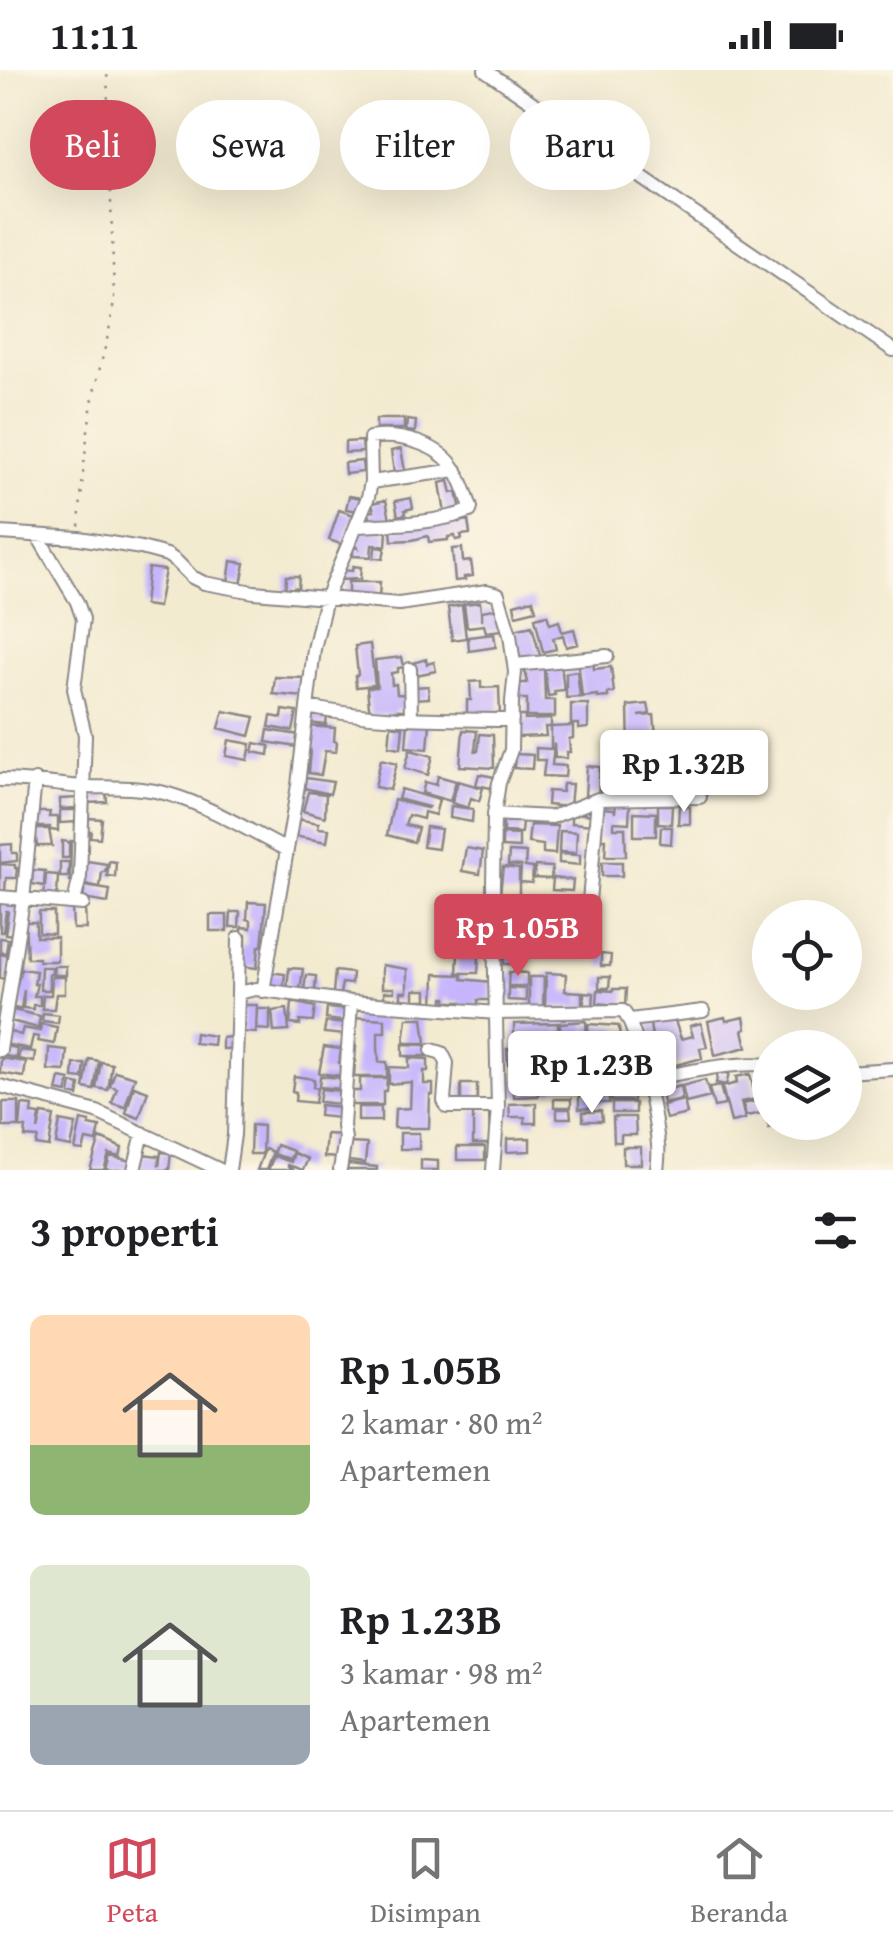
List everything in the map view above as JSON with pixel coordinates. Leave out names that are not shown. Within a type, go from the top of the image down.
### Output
[{"type":"street","points":[[485,70],[893,350]]},
{"type":"street","points":[[264,991],[314,649],[326,598],[368,497],[370,438],[404,438],[443,457],[456,470],[468,500],[470,512],[411,523],[357,526]]},
{"type":"street","points":[[371,482],[456,470]]},
{"type":"street","points":[[0,533],[78,538],[141,548],[167,555],[204,583],[254,592],[399,604],[493,591],[500,596],[515,664],[511,750],[499,782],[494,814],[498,1108],[493,1170]]},
{"type":"street","points":[[0,897],[78,903],[85,735],[74,689],[83,614],[36,535]]},
{"type":"street","points":[[515,664],[607,656]]},
{"type":"street","points":[[410,669],[412,718]]},
{"type":"street","points":[[307,707],[348,716],[512,720]]},
{"type":"street","points":[[0,780],[167,794],[287,850]]},
{"type":"street","points":[[0,1050],[35,780]]},
{"type":"street","points":[[494,814],[556,816],[598,799],[700,797]]},
{"type":"street","points":[[589,901],[598,799]]},
{"type":"street","points":[[0,936],[17,938]]},
{"type":"street","points":[[229,1170],[234,1135],[239,938]]},
{"type":"street","points":[[238,993],[264,991],[496,1013],[626,1013],[645,1074],[659,1147],[657,1170]]},
{"type":"street","points":[[340,1170],[346,1140],[350,1002]]},
{"type":"street","points":[[630,1020],[703,1011]]},
{"type":"street","points":[[432,1050],[442,1052],[446,1060],[446,1107],[498,1108]]},
{"type":"street","points":[[569,1086],[752,1064]]},
{"type":"street","points":[[862,1071],[893,1069]]},
{"type":"street","points":[[0,1086],[97,1112],[220,1170]]},
{"type":"street","points":[[134,1170],[142,1133]]},
{"type":"path","points":[[78,538],[90,420],[114,299],[107,70]]},
{"type":"building","points":[[376,419],[404,419],[404,429],[376,429]]},
{"type":"building","points":[[407,420],[416,421],[415,432],[406,431]]},
{"type":"building","points":[[362,441],[363,452],[345,453],[345,442]]},
{"type":"building","points":[[401,449],[405,471],[394,473],[391,451]]},
{"type":"building","points":[[362,461],[363,472],[345,474],[344,463]]},
{"type":"building","points":[[449,481],[452,493],[457,492],[461,510],[445,514],[440,483]]},
{"type":"building","points":[[349,496],[361,498],[358,511],[346,509]]},
{"type":"building","points":[[411,498],[413,508],[398,516],[395,501]]},
{"type":"building","points":[[386,500],[390,519],[371,523],[372,503]]},
{"type":"building","points":[[339,510],[354,515],[343,545],[329,540]]},
{"type":"building","points":[[468,520],[470,534],[461,535],[462,539],[456,540],[455,536],[429,542],[428,536],[392,541],[391,530]]},
{"type":"building","points":[[357,529],[387,531],[386,546],[372,545],[371,557],[353,556],[353,547],[358,548]]},
{"type":"building","points":[[375,547],[385,548],[383,559],[374,558]]},
{"type":"building","points":[[462,548],[463,562],[471,561],[473,576],[455,581],[452,549]]},
{"type":"building","points":[[231,561],[245,563],[241,585],[228,583]]},
{"type":"building","points":[[353,566],[361,567],[360,579],[338,580],[339,570],[352,571]]},
{"type":"building","points":[[148,568],[165,570],[158,607],[144,605]]},
{"type":"building","points":[[286,576],[299,576],[298,588],[294,587],[293,593],[285,593]]},
{"type":"building","points":[[348,582],[380,582],[379,598],[348,597]]},
{"type":"building","points":[[533,599],[536,610],[516,615],[514,604]]},
{"type":"building","points":[[480,602],[482,621],[482,611],[499,608],[502,630],[486,632],[484,625],[467,627],[464,604]]},
{"type":"building","points":[[462,605],[466,638],[452,640],[448,607]]},
{"type":"building","points":[[547,615],[550,624],[559,621],[562,632],[574,629],[578,644],[566,647],[563,635],[553,638],[556,649],[543,652],[535,618]]},
{"type":"building","points":[[532,626],[541,659],[521,663],[514,630]]},
{"type":"building","points":[[494,634],[496,647],[469,651],[468,637]]},
{"type":"building","points":[[370,644],[375,685],[356,687],[355,646]]},
{"type":"building","points":[[402,657],[404,667],[391,673],[392,685],[396,684],[397,694],[410,695],[411,710],[370,716],[367,688],[377,687],[375,660]]},
{"type":"building","points":[[426,659],[427,664],[434,662],[436,671],[416,675],[413,663]]},
{"type":"building","points":[[593,660],[594,669],[611,667],[614,693],[608,693],[608,697],[582,697],[578,661]]},
{"type":"building","points":[[561,664],[564,690],[548,696],[544,666]]},
{"type":"building","points":[[544,666],[545,700],[555,700],[555,717],[527,717],[527,699],[517,699],[517,683],[527,683],[524,667]]},
{"type":"building","points":[[577,671],[580,697],[566,698],[566,673]]},
{"type":"building","points":[[275,677],[308,678],[305,697],[273,694]]},
{"type":"building","points":[[481,681],[481,688],[499,687],[500,717],[467,717],[470,682]]},
{"type":"building","points":[[428,686],[429,698],[413,699],[413,687]]},
{"type":"building","points":[[571,704],[588,704],[588,728],[579,729],[579,724],[571,724]]},
{"type":"building","points":[[648,704],[650,714],[639,716],[654,715],[656,737],[636,739],[637,752],[629,752],[628,706]]},
{"type":"building","points":[[283,710],[297,712],[293,731],[269,727],[271,716],[282,718]]},
{"type":"building","points":[[224,711],[255,717],[250,736],[219,728]]},
{"type":"building","points":[[310,714],[327,716],[326,725],[309,723]]},
{"type":"building","points":[[516,716],[525,716],[525,720],[551,719],[551,727],[545,727],[546,736],[517,737]]},
{"type":"building","points":[[408,722],[430,724],[428,749],[406,747]]},
{"type":"building","points":[[391,725],[403,727],[401,748],[389,746]]},
{"type":"building","points":[[306,726],[335,728],[336,752],[325,751],[321,775],[308,773]]},
{"type":"building","points":[[573,726],[567,758],[555,758],[554,743],[552,765],[566,766],[565,777],[543,776],[545,760],[536,760],[536,748],[551,749],[551,727]]},
{"type":"building","points":[[268,730],[299,735],[297,747],[266,742]]},
{"type":"building","points":[[463,730],[477,731],[475,751],[480,734],[493,735],[494,768],[460,766]]},
{"type":"building","points":[[229,740],[251,744],[248,760],[226,756]]},
{"type":"building","points":[[255,743],[270,746],[269,755],[253,752]]},
{"type":"building","points":[[410,750],[433,756],[428,775],[405,768]]},
{"type":"building","points":[[515,754],[533,755],[532,769],[514,768]]},
{"type":"building","points":[[649,755],[661,756],[659,771],[648,771]]},
{"type":"building","points":[[633,756],[647,756],[647,787],[632,787]]},
{"type":"building","points":[[381,759],[397,763],[390,790],[375,787]]},
{"type":"building","points":[[604,761],[619,762],[618,772],[603,771]]},
{"type":"building","points":[[587,766],[600,767],[598,796],[585,795]]},
{"type":"building","points":[[602,772],[614,773],[613,791],[601,790]]},
{"type":"building","points":[[479,774],[494,777],[491,788],[476,785]]},
{"type":"building","points":[[438,776],[456,781],[450,801],[422,793],[425,782],[436,785]]},
{"type":"building","points":[[685,777],[699,777],[699,786],[685,786]]},
{"type":"building","points":[[306,778],[333,782],[330,794],[304,788]]},
{"type":"building","points":[[458,781],[483,788],[479,801],[471,798],[468,808],[452,803]]},
{"type":"building","points":[[563,784],[572,784],[570,807],[547,805],[548,791],[562,792]]},
{"type":"building","points":[[106,789],[107,802],[86,803],[86,790]]},
{"type":"building","points":[[401,789],[439,800],[435,815],[424,812],[423,819],[408,815],[405,825],[418,828],[414,842],[387,835],[394,800],[428,807],[398,799]]},
{"type":"building","points":[[308,792],[326,794],[325,817],[303,811]]},
{"type":"building","points":[[77,798],[77,808],[60,809],[60,799]]},
{"type":"building","points":[[616,802],[630,803],[629,823],[614,822],[614,828],[625,828],[626,856],[605,856],[606,839],[599,839],[600,808],[614,809],[615,813]]},
{"type":"building","points":[[658,805],[672,805],[671,824],[658,823]]},
{"type":"building","points":[[451,806],[473,809],[472,822],[450,818]]},
{"type":"building","points":[[679,806],[690,807],[690,824],[678,824]]},
{"type":"building","points":[[60,810],[78,810],[78,822],[60,823]]},
{"type":"building","points":[[35,812],[50,812],[49,817],[58,817],[58,831],[35,827]]},
{"type":"building","points":[[634,812],[656,813],[656,836],[634,836]]},
{"type":"building","points":[[571,813],[594,815],[593,825],[571,823]]},
{"type":"building","points":[[87,818],[102,819],[100,838],[90,837],[91,831],[86,831]]},
{"type":"building","points":[[296,819],[329,829],[327,842],[293,836]]},
{"type":"building","points":[[503,821],[522,822],[521,833],[503,832]]},
{"type":"building","points":[[530,825],[557,826],[555,854],[543,853],[543,845],[528,843]]},
{"type":"building","points":[[426,827],[441,829],[438,849],[423,847]]},
{"type":"building","points":[[661,827],[672,827],[671,844],[660,843]]},
{"type":"building","points":[[35,829],[49,829],[52,846],[37,846]]},
{"type":"building","points":[[560,831],[577,832],[576,853],[559,852]]},
{"type":"building","points":[[502,834],[519,835],[519,848],[502,847]]},
{"type":"building","points":[[62,841],[69,842],[69,858],[62,858]]},
{"type":"building","points":[[71,841],[79,842],[78,882],[70,881]]},
{"type":"building","points":[[12,844],[17,861],[0,863],[0,845]]},
{"type":"building","points":[[466,848],[483,851],[480,874],[462,871]]},
{"type":"building","points":[[509,852],[526,853],[525,867],[533,868],[532,883],[520,882],[521,866],[508,865]]},
{"type":"building","points":[[559,854],[580,855],[580,865],[559,863]]},
{"type":"building","points":[[87,861],[107,864],[100,887],[80,884]]},
{"type":"building","points":[[109,861],[116,862],[115,877],[107,876]]},
{"type":"building","points":[[60,862],[69,862],[68,877],[60,877]]},
{"type":"building","points":[[602,862],[622,862],[622,876],[602,876]]},
{"type":"building","points":[[0,864],[17,868],[16,878],[6,878],[5,891],[0,891]]},
{"type":"building","points":[[535,866],[552,867],[551,879],[534,878]]},
{"type":"building","points":[[503,867],[519,869],[519,896],[500,894]]},
{"type":"building","points":[[33,870],[45,871],[44,886],[32,884]]},
{"type":"building","points":[[46,874],[58,875],[57,899],[44,898]]},
{"type":"building","points":[[553,878],[573,880],[572,891],[552,890]]},
{"type":"building","points":[[85,886],[110,890],[108,903],[83,899]]},
{"type":"building","points":[[0,902],[19,904],[14,935],[5,934],[8,911],[0,932]]},
{"type":"building","points":[[248,902],[266,903],[257,968],[240,966],[242,946],[246,946],[242,927],[251,928]]},
{"type":"building","points":[[85,907],[86,929],[73,929],[72,908]]},
{"type":"building","points":[[39,912],[54,912],[54,934],[39,933]]},
{"type":"building","points":[[231,912],[240,912],[239,927],[230,927]]},
{"type":"building","points":[[210,915],[227,915],[227,931],[210,931]]},
{"type":"building","points":[[25,922],[36,922],[36,937],[57,937],[57,961],[27,958]]},
{"type":"building","points":[[0,938],[8,939],[6,953],[0,952]]},
{"type":"building","points":[[0,954],[9,956],[6,979],[0,978]]},
{"type":"building","points":[[504,954],[522,954],[522,964],[504,964]]},
{"type":"building","points":[[601,954],[611,955],[610,966],[601,966]]},
{"type":"building","points":[[458,955],[479,955],[478,973],[457,973]]},
{"type":"building","points":[[382,965],[407,969],[407,992],[401,992],[401,1001],[384,1000],[384,992],[394,992],[394,988],[382,988]]},
{"type":"building","points":[[54,966],[66,966],[66,975],[53,975]]},
{"type":"building","points":[[41,967],[52,967],[49,990],[40,990]]},
{"type":"building","points":[[289,968],[303,969],[300,991],[287,989]]},
{"type":"building","points":[[21,969],[36,971],[34,996],[40,996],[40,1005],[33,1005],[33,1009],[23,1008],[24,990],[21,1009],[11,1008]]},
{"type":"building","points":[[335,971],[352,973],[351,984],[342,983],[340,994],[333,993]]},
{"type":"building","points":[[268,972],[285,974],[283,989],[266,988]]},
{"type":"building","points":[[509,972],[527,973],[527,986],[508,986]]},
{"type":"building","points":[[546,973],[566,974],[565,991],[582,992],[582,1008],[545,1006]]},
{"type":"building","points":[[435,974],[491,982],[491,1000],[478,1000],[478,1008],[462,1008],[462,1002],[447,1002],[444,998],[444,1008],[434,1008]]},
{"type":"building","points":[[306,975],[316,976],[315,991],[304,990]]},
{"type":"building","points":[[52,977],[65,977],[65,994],[56,994],[54,1009],[42,1009],[43,995],[51,995]]},
{"type":"building","points":[[529,977],[544,977],[543,1008],[529,1008]]},
{"type":"building","points":[[599,977],[610,977],[609,988],[599,988]]},
{"type":"building","points":[[508,988],[526,989],[526,1001],[508,1000]]},
{"type":"building","points":[[626,989],[625,1006],[597,1003],[598,990]]},
{"type":"building","points":[[414,990],[427,990],[427,1000],[414,1000]]},
{"type":"building","points":[[584,992],[594,993],[593,1008],[584,1008]]},
{"type":"building","points":[[292,1002],[315,1007],[313,1022],[290,1024]]},
{"type":"building","points":[[243,1005],[257,1005],[256,1033],[242,1032]]},
{"type":"building","points":[[327,1008],[348,1010],[347,1022],[326,1019]]},
{"type":"building","points":[[258,1009],[270,1009],[270,1030],[257,1029]]},
{"type":"building","points":[[287,1009],[289,1031],[274,1032],[272,1011]]},
{"type":"building","points":[[13,1010],[40,1016],[38,1028],[11,1021]]},
{"type":"building","points":[[43,1013],[59,1015],[58,1023],[42,1021]]},
{"type":"building","points":[[353,1017],[385,1019],[385,1032],[378,1032],[378,1047],[379,1062],[387,1062],[387,1077],[354,1077]]},
{"type":"building","points":[[725,1017],[726,1021],[744,1017],[747,1047],[715,1055],[708,1021]]},
{"type":"building","points":[[407,1018],[423,1018],[426,1043],[404,1043]]},
{"type":"building","points":[[674,1018],[681,1039],[693,1036],[690,1026],[701,1023],[707,1047],[700,1048],[702,1058],[672,1066],[667,1045],[662,1046],[666,1063],[654,1066],[650,1024]]},
{"type":"building","points":[[586,1021],[587,1041],[560,1041],[560,1023]]},
{"type":"building","points":[[326,1022],[346,1024],[345,1035],[324,1033]]},
{"type":"building","points":[[558,1023],[559,1050],[544,1051],[544,1045],[514,1048],[514,1024]]},
{"type":"building","points":[[41,1024],[57,1027],[54,1044],[33,1036],[30,1049],[4,1044],[7,1031],[21,1035],[23,1028],[40,1031]]},
{"type":"building","points":[[588,1024],[619,1026],[620,1043],[589,1043]]},
{"type":"building","points":[[195,1033],[214,1036],[213,1045],[194,1043]]},
{"type":"building","points":[[230,1037],[231,1049],[222,1049],[222,1038]]},
{"type":"building","points":[[403,1044],[427,1045],[427,1056],[403,1056]]},
{"type":"building","points":[[3,1046],[17,1048],[16,1058],[1,1055]]},
{"type":"building","points":[[324,1047],[341,1049],[342,1076],[319,1073]]},
{"type":"building","points":[[49,1048],[67,1050],[65,1071],[48,1070]]},
{"type":"building","points":[[507,1049],[527,1049],[527,1063],[508,1064]]},
{"type":"building","points":[[20,1050],[35,1052],[34,1062],[18,1059]]},
{"type":"building","points":[[578,1050],[590,1050],[590,1062],[579,1062]]},
{"type":"building","points":[[626,1051],[627,1069],[592,1071],[591,1053]]},
{"type":"building","points":[[1,1058],[26,1062],[24,1077],[0,1073]]},
{"type":"building","points":[[409,1058],[428,1059],[424,1084],[433,1084],[429,1128],[394,1128],[395,1109],[410,1108],[411,1082],[389,1084],[389,1067],[409,1068]]},
{"type":"building","points":[[89,1059],[99,1061],[94,1090],[84,1088]]},
{"type":"building","points":[[101,1062],[112,1064],[108,1090],[96,1088]]},
{"type":"building","points":[[590,1063],[590,1079],[580,1079],[580,1064]]},
{"type":"building","points":[[74,1064],[85,1064],[83,1079],[73,1078]]},
{"type":"building","points":[[567,1064],[577,1064],[578,1080],[567,1080]]},
{"type":"building","points":[[554,1070],[555,1091],[541,1092],[540,1071]]},
{"type":"building","points":[[115,1071],[135,1077],[125,1107],[112,1103],[117,1088],[110,1086]]},
{"type":"building","points":[[556,1071],[563,1071],[564,1084],[556,1084]]},
{"type":"building","points":[[718,1072],[729,1074],[726,1085],[716,1083]]},
{"type":"building","points":[[750,1074],[752,1100],[741,1102],[745,1119],[731,1122],[722,1087],[737,1083],[736,1077]]},
{"type":"building","points":[[294,1076],[314,1079],[315,1103],[295,1101]]},
{"type":"building","points":[[320,1076],[342,1078],[340,1089],[319,1087]]},
{"type":"building","points":[[60,1078],[70,1080],[67,1093],[57,1091]]},
{"type":"building","points":[[360,1078],[387,1078],[383,1105],[351,1105],[351,1091],[360,1091]]},
{"type":"building","points":[[537,1078],[538,1096],[514,1097],[513,1079]]},
{"type":"building","points":[[705,1080],[710,1097],[686,1103],[682,1086]]},
{"type":"building","points":[[611,1082],[619,1082],[619,1089],[633,1088],[633,1101],[611,1101]]},
{"type":"building","points":[[72,1083],[80,1085],[78,1096],[70,1094]]},
{"type":"building","points":[[461,1084],[477,1084],[477,1101],[461,1100]]},
{"type":"building","points":[[134,1086],[148,1091],[139,1118],[126,1113]]},
{"type":"building","points":[[680,1086],[682,1099],[663,1103],[661,1091]]},
{"type":"building","points":[[720,1086],[725,1105],[714,1107],[709,1088]]},
{"type":"building","points":[[321,1089],[341,1091],[339,1104],[319,1102]]},
{"type":"building","points":[[608,1090],[609,1103],[593,1103],[593,1108],[579,1109],[579,1094]]},
{"type":"building","points":[[554,1099],[571,1099],[571,1107],[554,1107]]},
{"type":"building","points":[[684,1100],[687,1114],[666,1119],[662,1105]]},
{"type":"building","points":[[3,1102],[19,1102],[19,1127],[3,1127]]},
{"type":"building","points":[[752,1102],[752,1115],[746,1116],[743,1104]]},
{"type":"building","points":[[536,1103],[536,1123],[525,1123],[525,1117],[510,1117],[509,1104]]},
{"type":"building","points":[[612,1103],[635,1103],[635,1113],[612,1113]]},
{"type":"building","points":[[22,1105],[33,1106],[32,1114],[40,1115],[38,1130],[42,1114],[54,1116],[49,1147],[36,1145],[38,1138],[25,1137],[26,1128],[20,1127]]},
{"type":"building","points":[[320,1105],[340,1107],[338,1118],[319,1116]]},
{"type":"building","points":[[358,1107],[381,1107],[381,1121],[358,1121]]},
{"type":"building","points":[[557,1109],[570,1109],[571,1118],[557,1118]]},
{"type":"building","points":[[473,1110],[489,1110],[490,1144],[473,1144]]},
{"type":"building","points":[[601,1111],[602,1121],[583,1121],[583,1112]]},
{"type":"building","points":[[613,1117],[635,1117],[636,1135],[621,1135],[621,1142],[614,1142]]},
{"type":"building","points":[[81,1120],[100,1127],[97,1142],[86,1140],[83,1151],[75,1150]]},
{"type":"building","points":[[60,1121],[76,1124],[71,1147],[56,1144]]},
{"type":"building","points":[[251,1125],[263,1126],[262,1154],[250,1154]]},
{"type":"building","points":[[400,1133],[419,1133],[419,1149],[400,1149]]},
{"type":"building","points":[[326,1134],[341,1135],[339,1158],[324,1157]]},
{"type":"building","points":[[100,1138],[122,1148],[120,1157],[109,1154],[104,1170],[90,1170]]},
{"type":"building","points":[[530,1138],[530,1151],[507,1152],[507,1139]]},
{"type":"building","points":[[350,1143],[367,1144],[365,1163],[348,1161]]},
{"type":"building","points":[[276,1145],[293,1151],[290,1159],[273,1154]]},
{"type":"building","points":[[457,1147],[485,1147],[485,1160],[457,1160]]},
{"type":"building","points":[[623,1147],[641,1147],[641,1164],[623,1164]]},
{"type":"building","points":[[265,1149],[273,1152],[266,1170],[257,1170]]},
{"type":"building","points":[[161,1152],[171,1153],[169,1170],[139,1170],[142,1154],[159,1156],[159,1166]]},
{"type":"building","points":[[294,1153],[308,1159],[303,1170],[288,1165],[294,1170],[268,1170],[274,1156],[291,1162]]},
{"type":"building","points":[[110,1156],[131,1161],[129,1170],[106,1170]]},
{"type":"building","points":[[421,1160],[438,1161],[438,1170],[421,1170]]},
{"type":"building","points":[[348,1164],[377,1167],[377,1170],[347,1170]]}]
